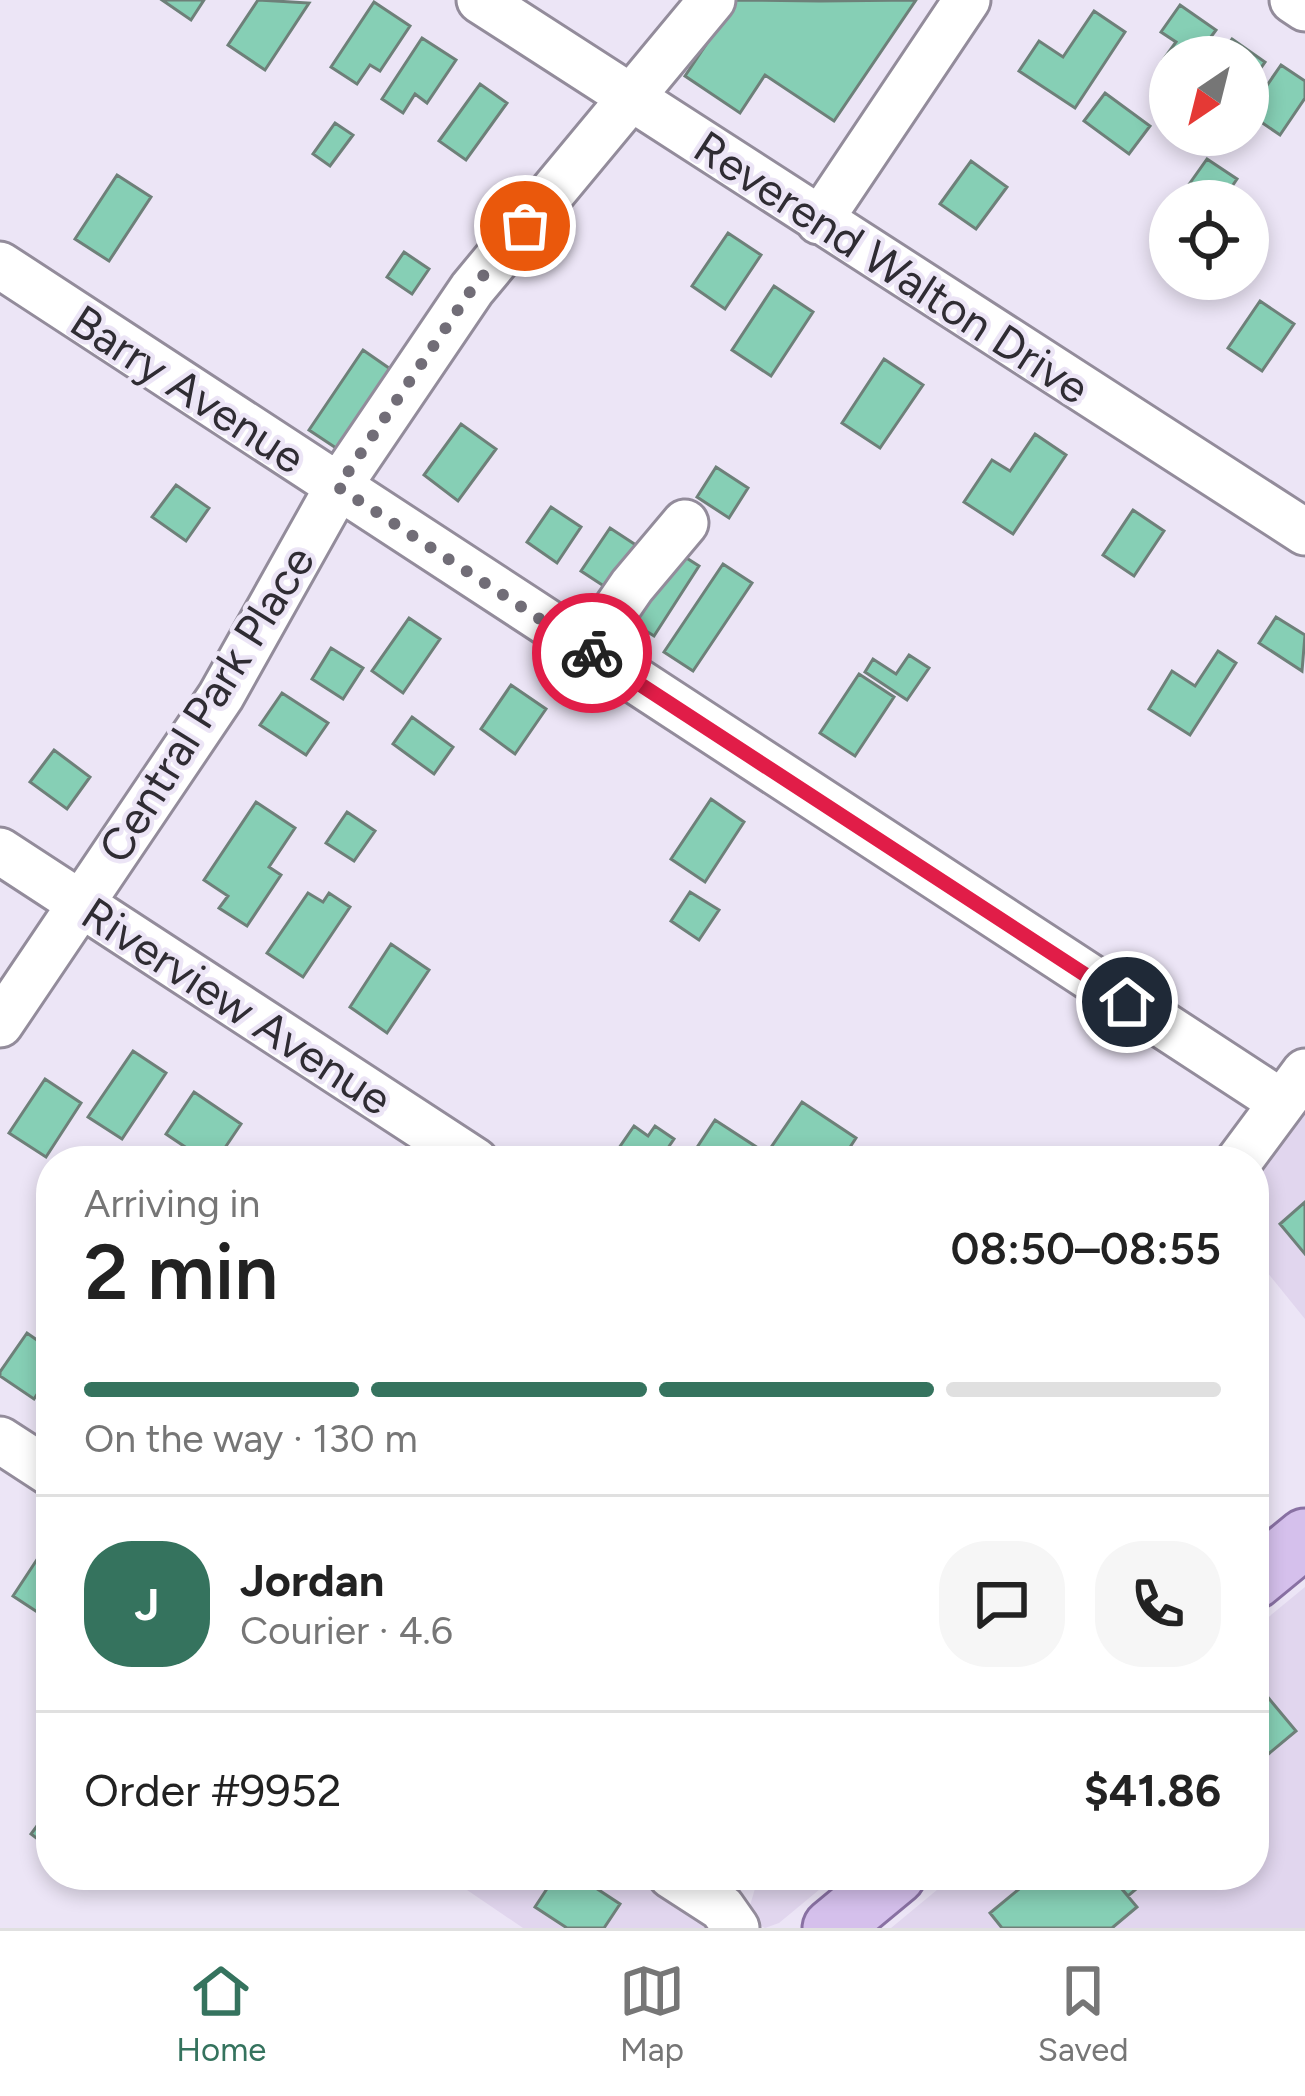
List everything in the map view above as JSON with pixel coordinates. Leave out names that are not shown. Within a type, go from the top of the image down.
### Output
[{"type":"main road","points":[[1269,1568],[1305,1538]]},
{"type":"main road","points":[[832,1928],[878,1890]]},
{"type":"street","name":"Reverend Walton Drive","points":[[480,0],[1305,532]]},
{"type":"street","name":"Central Park Place","points":[[0,1024],[220,696],[338,487],[472,289],[712,0]]},
{"type":"street","points":[[819,221],[967,0]]},
{"type":"street","points":[[1293,0],[1305,8]]},
{"type":"street","name":"Barry Avenue","points":[[0,265],[588,650],[1293,1087]]},
{"type":"street","points":[[588,650],[632,586],[685,523]]},
{"type":"street","name":"Riverview Avenue","points":[[0,851],[452,1146]]},
{"type":"street","points":[[1250,1146],[1293,1087]]},
{"type":"street","points":[[0,1440],[36,1463]]},
{"type":"street","points":[[700,1890],[728,1904]]},
{"type":"shaded area","points":[[1305,1101],[1305,1319],[1269,1275],[1269,1150]]},
{"type":"shaded area","points":[[1305,1587],[1305,1928],[891,1928],[937,1890],[1269,1890],[1269,1617]]},
{"type":"shaded area","points":[[467,1890],[677,1890],[726,1928],[523,1928]]},
{"type":"shaded area","points":[[755,1890],[819,1890],[779,1923],[765,1928],[746,1919]]},
{"type":"building","points":[[162,0],[204,0],[191,20]]},
{"type":"building","points":[[258,0],[309,3],[265,70],[228,45]]},
{"type":"building","points":[[736,0],[916,0],[834,121],[765,75],[740,113],[685,76]]},
{"type":"building","points":[[374,2],[410,26],[380,71],[370,65],[357,84],[331,67]]},
{"type":"building","points":[[1180,5],[1216,30],[1212,36],[1161,32]]},
{"type":"building","points":[[1094,11],[1125,32],[1075,108],[1019,71],[1039,41],[1063,57]]},
{"type":"building","points":[[422,38],[456,60],[427,103],[415,94],[403,113],[382,99]]},
{"type":"building","points":[[1281,65],[1305,81],[1305,98],[1280,135],[1269,127],[1269,82]]},
{"type":"building","points":[[480,84],[507,103],[466,160],[439,141]]},
{"type":"building","points":[[1105,93],[1149,127],[1129,154],[1084,121]]},
{"type":"building","points":[[335,123],[353,135],[330,166],[313,154]]},
{"type":"building","points":[[1207,159],[1237,179],[1236,180],[1192,180]]},
{"type":"building","points":[[971,161],[1007,187],[976,229],[940,204]]},
{"type":"building","points":[[117,175],[151,197],[109,261],[75,239]]},
{"type":"building","points":[[728,233],[761,255],[725,309],[692,286]]},
{"type":"building","points":[[404,252],[429,269],[412,294],[387,277]]},
{"type":"building","points":[[774,286],[813,312],[771,376],[732,350]]},
{"type":"building","points":[[1260,301],[1294,324],[1262,371],[1228,348]]},
{"type":"building","points":[[363,350],[396,373],[342,452],[309,430]]},
{"type":"building","points":[[884,359],[923,385],[880,448],[842,423]]},
{"type":"building","points":[[461,424],[496,449],[458,501],[424,475]]},
{"type":"building","points":[[1035,434],[1066,455],[1013,534],[964,502],[992,460],[1010,471]]},
{"type":"building","points":[[716,467],[748,488],[729,518],[697,497]]},
{"type":"building","points":[[176,485],[209,508],[186,541],[152,517]]},
{"type":"building","points":[[551,507],[581,527],[557,563],[527,542]]},
{"type":"building","points":[[1133,510],[1164,531],[1134,576],[1103,555]]},
{"type":"building","points":[[610,528],[645,551],[616,594],[581,571]]},
{"type":"building","points":[[674,550],[699,566],[654,636],[629,620]]},
{"type":"building","points":[[723,564],[752,583],[693,671],[664,652]]},
{"type":"building","points":[[1276,617],[1305,635],[1302,671],[1259,643]]},
{"type":"building","points":[[409,618],[440,639],[403,693],[372,671]]},
{"type":"building","points":[[331,648],[363,668],[343,699],[312,679]]},
{"type":"building","points":[[1218,651],[1236,663],[1190,735],[1149,709],[1172,671],[1195,686]]},
{"type":"building","points":[[909,655],[929,668],[907,700],[865,672],[873,659],[896,674]]},
{"type":"building","points":[[859,674],[894,697],[855,756],[820,733]]},
{"type":"building","points":[[511,685],[546,709],[515,754],[481,729]]},
{"type":"building","points":[[282,693],[328,723],[306,755],[260,725]]},
{"type":"building","points":[[412,717],[453,747],[434,774],[393,744]]},
{"type":"building","points":[[54,750],[90,777],[67,809],[30,782]]},
{"type":"building","points":[[711,799],[744,822],[705,882],[671,859]]},
{"type":"building","points":[[256,802],[295,828],[269,867],[281,875],[247,926],[219,908],[228,896],[204,880]]},
{"type":"building","points":[[347,812],[375,831],[354,861],[326,843]]},
{"type":"building","points":[[690,892],[719,910],[699,940],[671,921]]},
{"type":"building","points":[[308,893],[323,902],[329,893],[350,907],[303,977],[267,953]]},
{"type":"building","points":[[391,944],[429,970],[387,1033],[350,1007]]},
{"type":"building","points":[[133,1051],[166,1073],[122,1139],[88,1117]]},
{"type":"building","points":[[45,1079],[81,1103],[53,1146],[36,1146],[36,1151],[9,1133]]},
{"type":"building","points":[[194,1092],[241,1124],[226,1146],[184,1146],[166,1134]]},
{"type":"building","points":[[802,1102],[856,1138],[851,1146],[772,1146]]},
{"type":"building","points":[[715,1120],[755,1146],[698,1146]]},
{"type":"building","points":[[634,1126],[648,1136],[655,1126],[674,1139],[669,1146],[620,1146]]},
{"type":"building","points":[[1305,1202],[1305,1254],[1280,1224]]},
{"type":"building","points":[[27,1333],[36,1339],[34,1399],[0,1376]]},
{"type":"building","points":[[36,1561],[36,1611],[13,1596]]},
{"type":"building","points":[[1269,1699],[1296,1731],[1269,1754]]},
{"type":"building","points":[[546,1890],[599,1890],[620,1904],[604,1928],[567,1928],[535,1907]]},
{"type":"building","points":[[1018,1890],[1123,1890],[1137,1907],[1112,1928],[1002,1928],[990,1913]]},
{"type":"way so far","points":[[525,226],[472,289],[338,487],[592,653]]},
{"type":"route","points":[[592,653],[1127,1002]]}]
